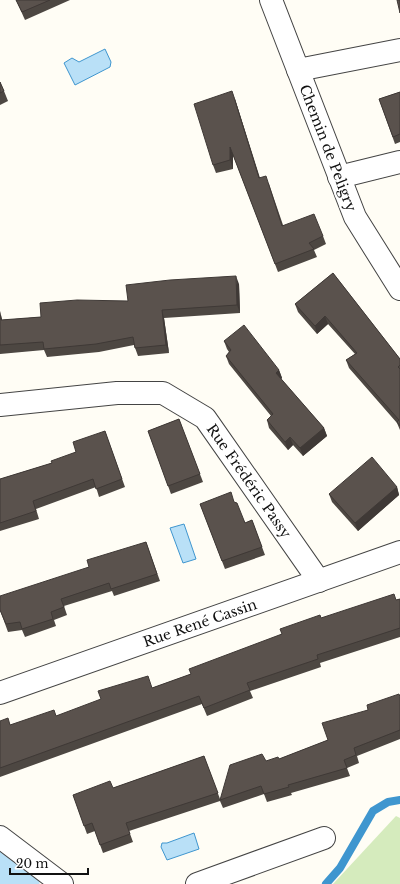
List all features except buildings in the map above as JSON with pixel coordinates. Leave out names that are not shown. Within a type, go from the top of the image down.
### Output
[{"type":"street","name":"Chemin de Peligry","points":[[271,0],[355,217],[400,289]]},
{"type":"street","points":[[298,70],[400,50]]},
{"type":"street","points":[[339,177],[400,162]]},
{"type":"street","name":"Rue Frédéric Passy","points":[[0,405],[118,393],[163,393],[205,418],[319,581]]},
{"type":"street","name":"Rue René Cassin","points":[[0,693],[400,552]]},
{"type":"street","points":[[0,837],[62,884]]},
{"type":"street","points":[[197,884],[324,838]]},
{"type":"green space","points":[[396,816],[400,818],[400,884],[333,884]]},
{"type":"water","points":[[105,49],[111,62],[110,67],[75,85],[64,63],[72,58],[79,62]]},
{"type":"water","points":[[184,524],[196,559],[183,563],[170,528]]},
{"type":"water","points":[[194,833],[199,849],[167,860],[161,847],[162,843],[167,843]]},
{"type":"waterway","points":[[326,884],[340,868],[373,811],[388,802],[400,800]]},
{"type":"waterway","points":[[0,875],[16,884]]}]
